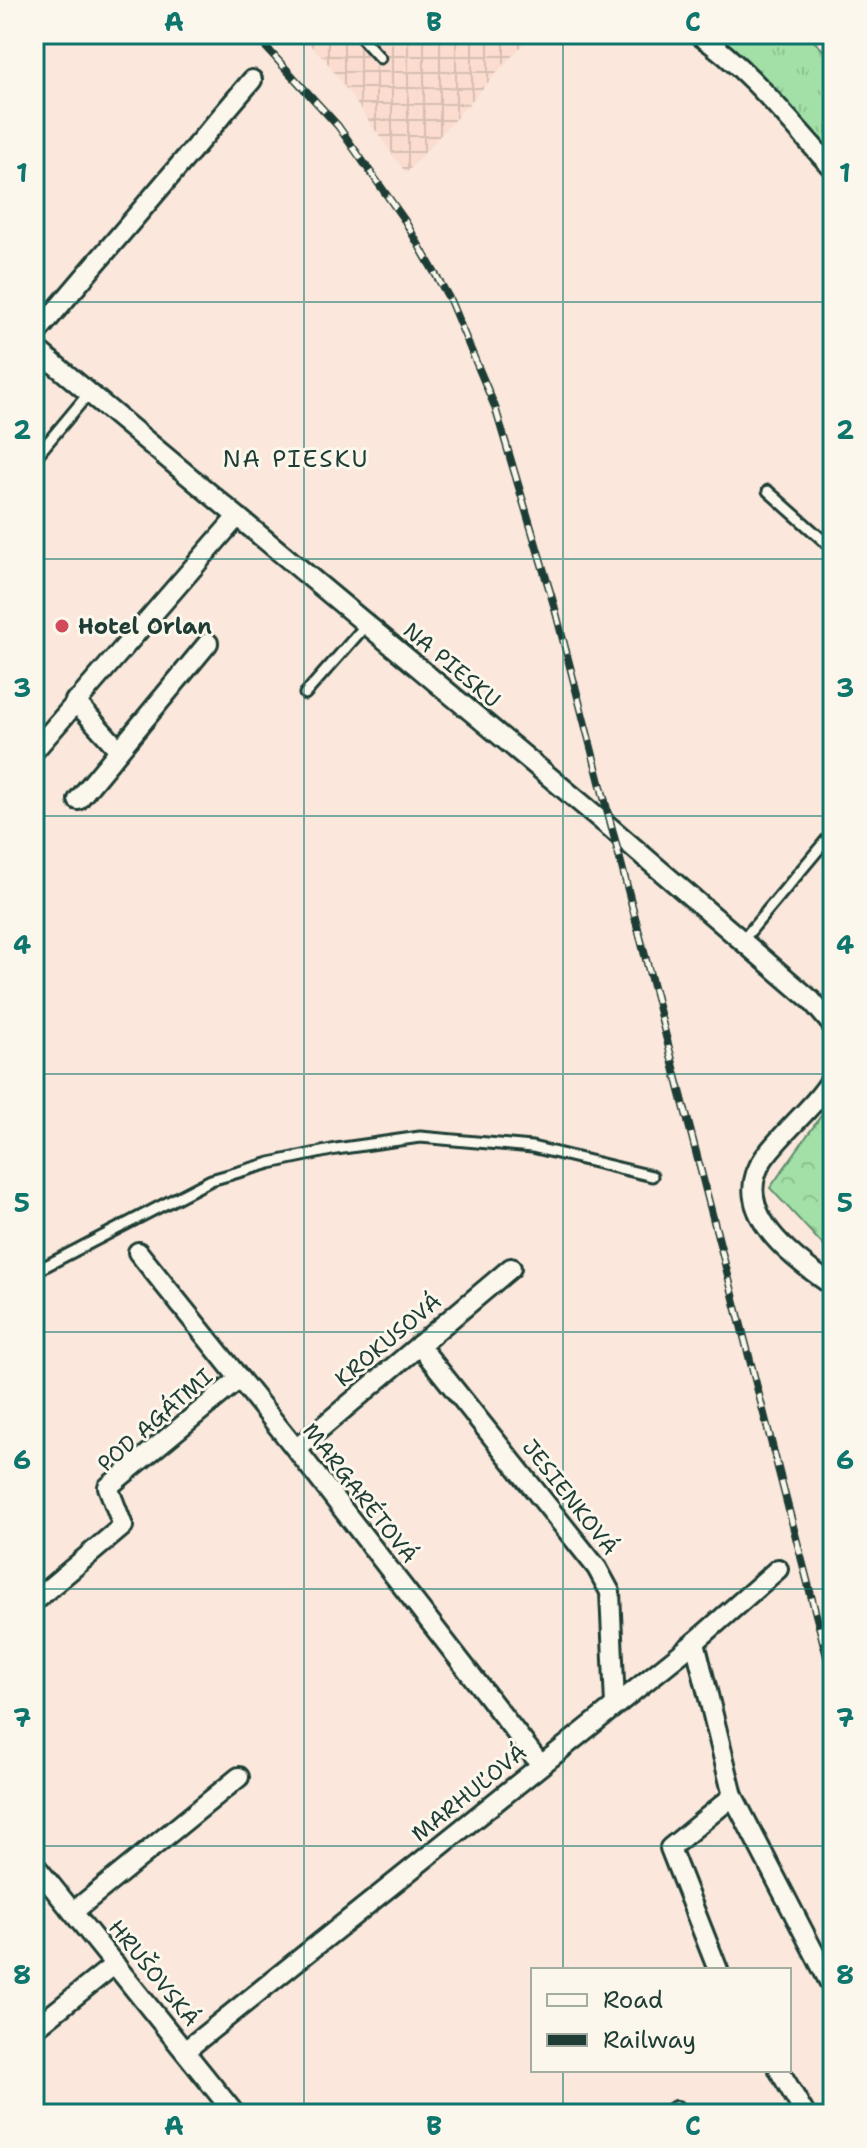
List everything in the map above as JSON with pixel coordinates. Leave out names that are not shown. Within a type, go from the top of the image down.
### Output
[{"type":"street","points":[[698,34],[714,45],[759,89],[833,169]]},
{"type":"street","points":[[34,336],[252,80]]},
{"type":"street","name":"NA PIESKU","points":[[34,347],[612,829],[811,1000],[833,1026]]},
{"type":"street","points":[[34,751],[237,517]]},
{"type":"street","points":[[78,800],[208,643]]},
{"type":"street","points":[[75,701],[119,750]]},
{"type":"street","points":[[833,1077],[758,1169],[755,1199],[765,1227],[789,1252],[833,1286]]},
{"type":"street","name":"MARGARÉTOVÁ","points":[[138,1252],[296,1449],[541,1765]]},
{"type":"street","name":"KROKUSOVÁ","points":[[296,1449],[511,1268]]},
{"type":"street","name":"JESIENKOVÁ","points":[[419,1345],[587,1556],[610,1592],[615,1705]]},
{"type":"street","name":"POD AGÁTMI","points":[[34,1601],[123,1526],[108,1487],[239,1379]]},
{"type":"street","name":"MARHUĽOVÁ","points":[[186,2050],[695,1642],[778,1569]]},
{"type":"street","points":[[695,1642],[733,1796],[833,1989]]},
{"type":"street","points":[[73,1912],[239,1777]]},
{"type":"street","points":[[717,1968],[670,1848],[733,1796]]},
{"type":"street","name":"HRUŠOVSKÁ","points":[[34,1864],[235,2114]]},
{"type":"street","points":[[34,2029],[115,1964]]},
{"type":"street","points":[[780,2072],[805,2114]]},
{"type":"lane","points":[[358,34],[380,58]]},
{"type":"lane","points":[[34,459],[89,393]]},
{"type":"lane","points":[[768,491],[833,549]]},
{"type":"lane","points":[[305,694],[366,625]]},
{"type":"lane","points":[[742,941],[833,832]]},
{"type":"lane","points":[[34,1272],[211,1180],[336,1149],[420,1137],[504,1144],[532,1147],[652,1176]]},
{"type":"shaded area","points":[[298,34],[532,34],[406,173],[324,58]]},
{"type":"green space","points":[[717,34],[806,34],[833,59],[833,155],[766,83]]},
{"type":"green space","points":[[833,1099],[833,1256],[770,1188]]},
{"type":"railway","points":[[254,34],[338,126],[405,221],[449,298],[495,407],[554,605],[833,1680]]},
{"type":"place","name":"Hotel Orlan","points":[[62,626]]},
{"type":"district","name":"NA PIESKU","points":[[296,459]]}]
